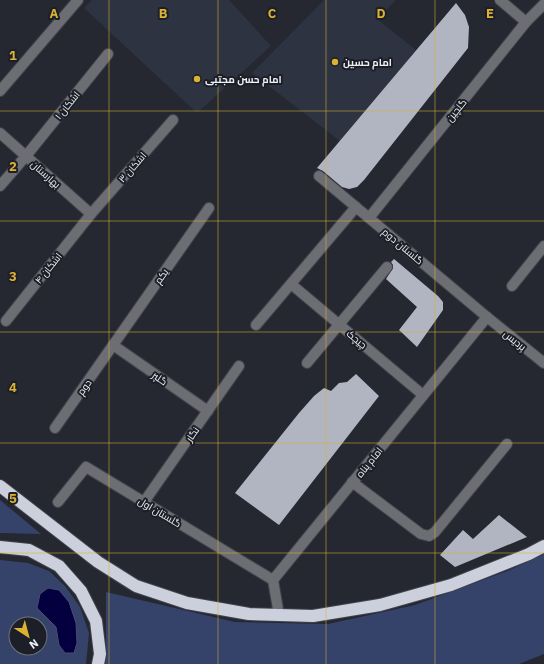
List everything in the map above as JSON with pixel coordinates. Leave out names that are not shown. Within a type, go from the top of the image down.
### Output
[{"type":"highway","points":[[0,486],[98,562],[136,586],[187,603],[249,614],[313,616],[380,605],[451,585],[529,554],[544,546]]},
{"type":"highway","points":[[0,547],[29,550],[59,566],[81,591],[96,621],[100,654],[98,664]]},
{"type":"street","points":[[0,91],[78,0]]},
{"type":"street","points":[[500,0],[526,22]]},
{"type":"street","name":"گلچین","points":[[369,218],[526,22],[544,4]]},
{"type":"street","name":"اشکان ۱","points":[[0,186],[108,54]]},
{"type":"street","name":"اشکان ۳","points":[[91,214],[173,120]]},
{"type":"street","name":"بهارستان","points":[[0,133],[91,214]]},
{"type":"street","name":"گلستان دوم","points":[[320,176],[487,316]]},
{"type":"street","points":[[256,325],[356,207]]},
{"type":"street","name":"یکم","points":[[113,345],[209,208]]},
{"type":"street","name":"اشکان ۴","points":[[6,321],[91,214]]},
{"type":"street","points":[[512,286],[544,246]]},
{"type":"street","points":[[307,362],[387,267]]},
{"type":"street","name":"چیچک","points":[[290,284],[423,395]]},
{"type":"street","name":"پردیس","points":[[487,316],[544,363]]},
{"type":"street","name":"امام پناه","points":[[273,580],[487,316]]},
{"type":"street","name":"گلپر","points":[[113,345],[208,411]]},
{"type":"street","name":"دوم","points":[[56,428],[113,345]]},
{"type":"street","name":"نگار","points":[[144,502],[239,366]]},
{"type":"street","points":[[352,482],[421,534],[429,536],[435,532],[507,444]]},
{"type":"street","name":"گلستان اول","points":[[58,502],[86,467],[273,580]]},
{"type":"street","points":[[273,580],[279,615]]},
{"type":"shaded area","name":"امام حسن مجتبی","points":[[92,0],[229,0],[271,46],[197,113],[84,8]]},
{"type":"shaded area","name":"امام حسین","points":[[324,0],[396,0],[377,19],[416,50],[340,141],[252,73]]},
{"type":"shaded area","points":[[0,500],[41,534],[0,533]]},
{"type":"shaded area","points":[[544,554],[544,654],[519,664],[105,664],[106,592],[235,622],[328,624],[415,605],[510,570]]},
{"type":"shaded area","points":[[0,560],[28,563],[49,571],[65,586],[80,607],[89,633],[86,664],[0,664]]},
{"type":"shaded area","points":[[48,588],[59,590],[69,602],[76,623],[77,643],[74,653],[65,653],[59,645],[56,627],[48,619],[48,616],[45,616],[37,608],[40,594]]},
{"type":"building","points":[[456,3],[465,15],[469,27],[468,48],[364,180],[357,187],[349,189],[342,187],[323,171],[317,168]]},
{"type":"building","points":[[394,259],[438,296],[443,302],[443,310],[417,347],[399,330],[417,307],[386,279],[393,268],[391,262]]},
{"type":"building","points":[[356,374],[379,396],[279,525],[235,493],[314,396],[324,388],[331,391],[339,383],[347,382]]},
{"type":"building","points":[[499,515],[527,537],[455,567],[440,555],[463,530],[473,539]]},
{"type":"place","name":"امام حسین","points":[[335,62]]},
{"type":"place","name":"امام حسن مجتبی","points":[[197,79]]}]
